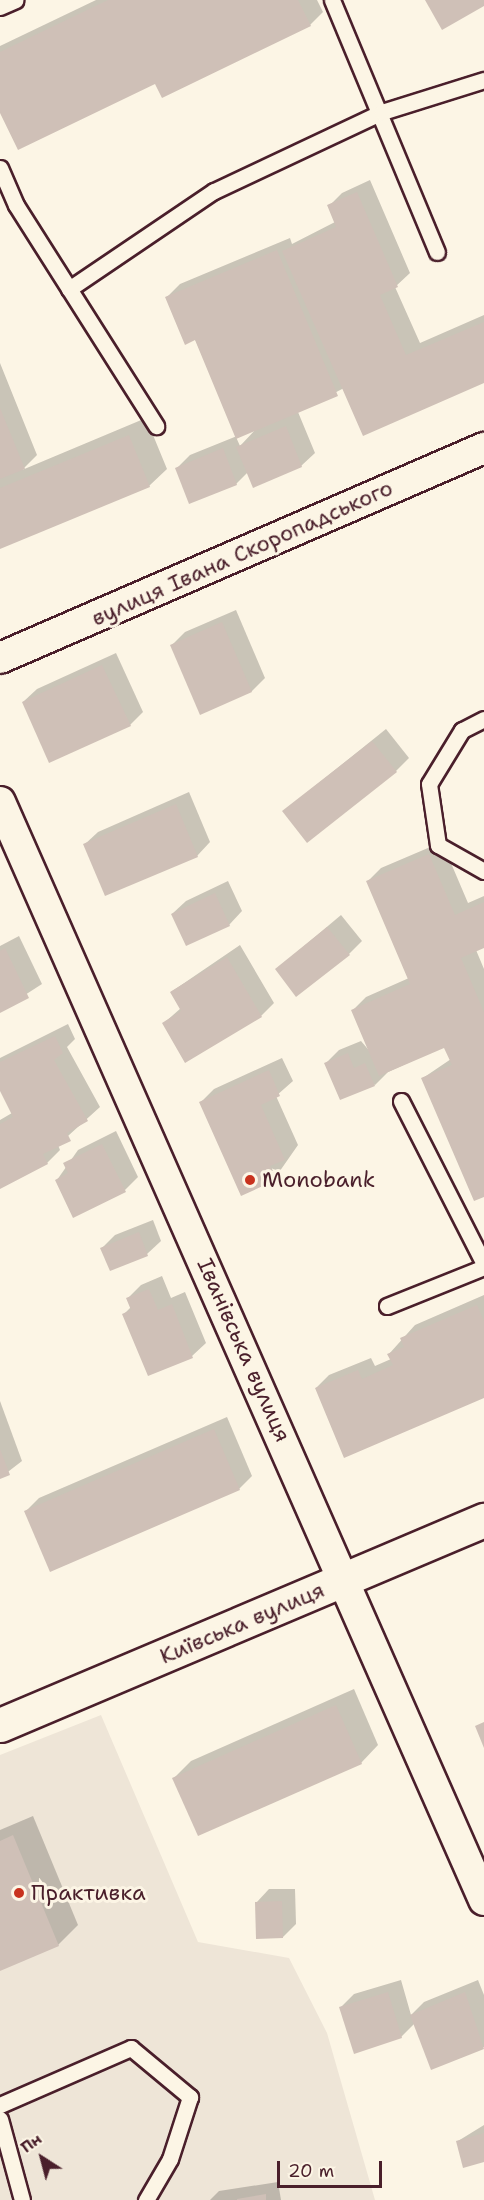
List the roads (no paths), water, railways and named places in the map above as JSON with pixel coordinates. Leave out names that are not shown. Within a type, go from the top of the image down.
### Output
[{"type":"main road","name":"Київська вулиця","points":[[0,1725],[484,1520]]},
{"type":"street","name":"вулиця Івана Скоропадського","points":[[0,658],[484,448]]},
{"type":"street","name":"Іванівська вулиця","points":[[0,802],[346,1578],[484,1900]]},
{"type":"lane","points":[[0,8],[16,0]]},
{"type":"lane","points":[[332,0],[382,112],[437,252]]},
{"type":"lane","points":[[69,289],[214,191],[382,112],[484,80]]},
{"type":"lane","points":[[0,168],[16,205],[156,426]]},
{"type":"lane","points":[[484,719],[462,730],[429,784],[438,845],[484,871]]},
{"type":"lane","points":[[387,1306],[484,1266],[401,1101]]},
{"type":"lane","points":[[0,2105],[131,2048],[190,2097],[171,2158],[146,2200]]},
{"type":"lane","points":[[0,2119],[22,2200]]},
{"type":"place","name":"Monobank","points":[[250,1180]]},
{"type":"place","name":"Практивка","points":[[19,1893]]}]
